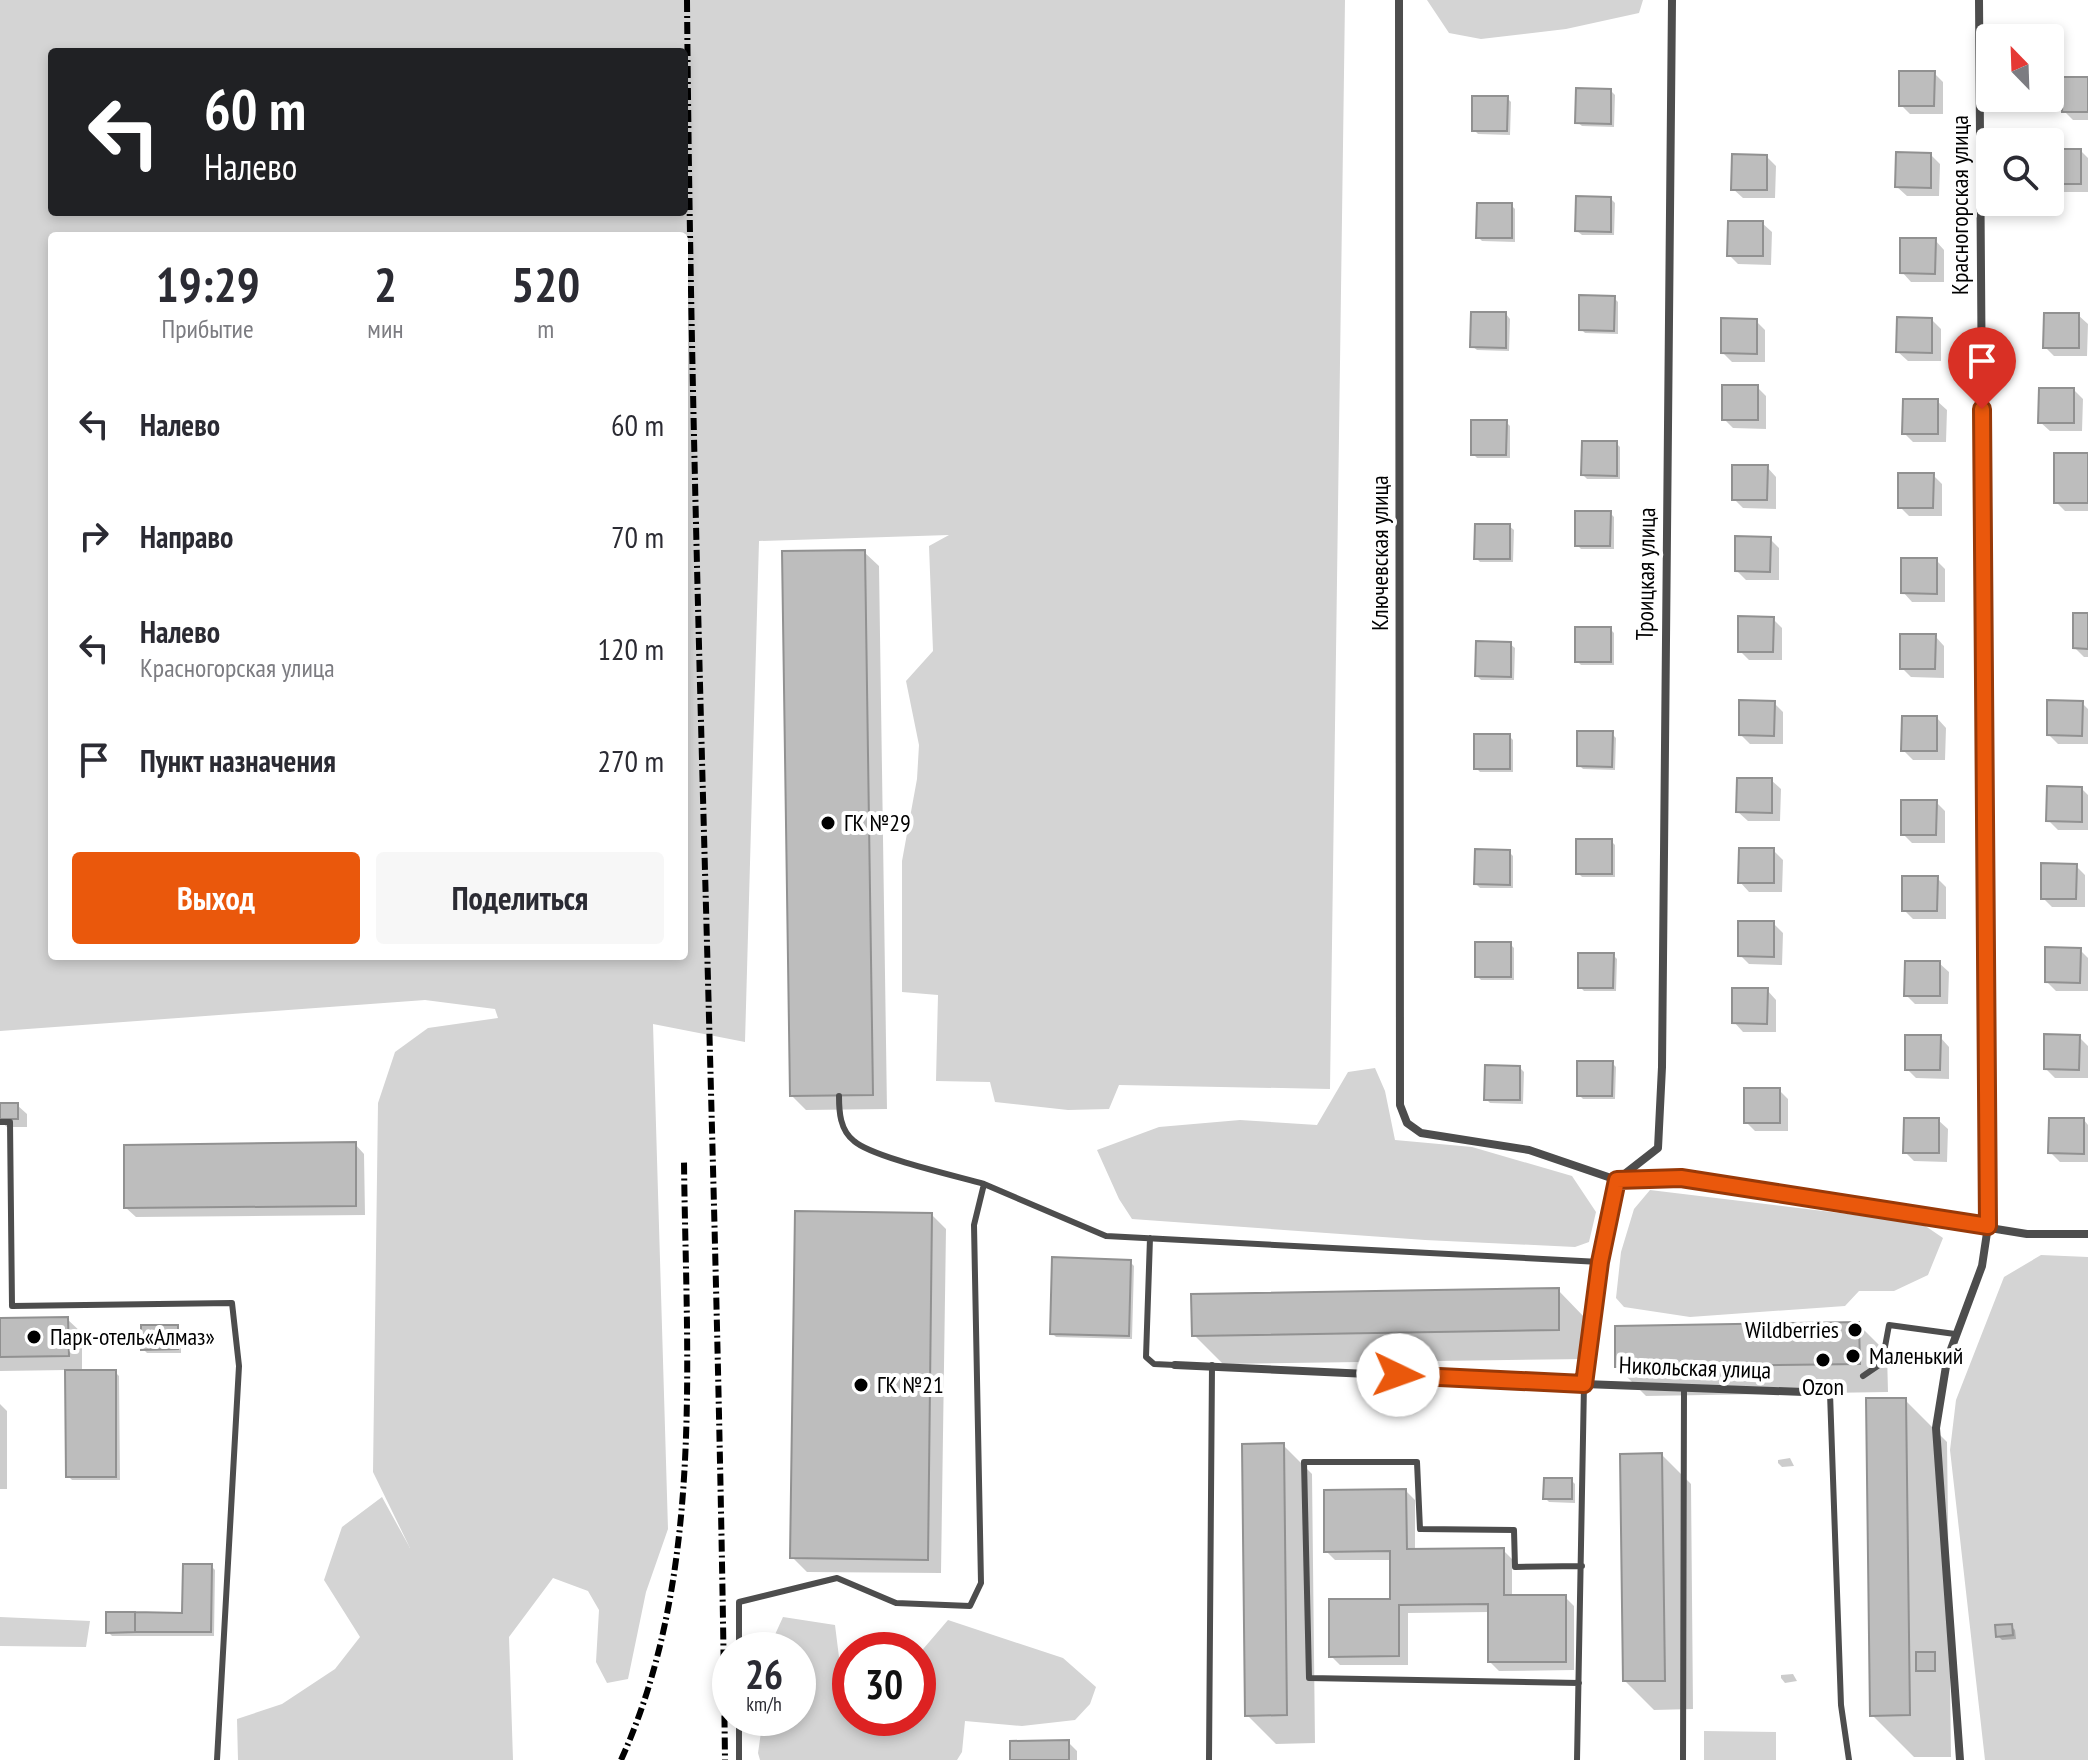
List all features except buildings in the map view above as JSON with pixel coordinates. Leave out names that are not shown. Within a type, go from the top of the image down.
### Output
[{"type":"street","name":"Ключевская улица","points":[[1399,0],[1400,1105],[1407,1123],[1421,1133],[1529,1150],[1617,1180]]},
{"type":"street","name":"Троицкая улица","points":[[1617,1180],[1658,1148],[1662,1067],[1672,0]]},
{"type":"street","name":"Красногорская улица","points":[[1960,1760],[1936,1428],[1947,1360],[1982,1266],[1988,1226],[1979,0]]},
{"type":"street","points":[[1584,1384],[1600,1262],[1617,1180],[1681,1178],[2027,1234],[2088,1234]]},
{"type":"street","name":"Никольская улица","points":[[1175,1365],[1830,1393]]},
{"type":"lane","points":[[839,1096],[840,1120],[853,1141],[884,1155],[984,1184],[1106,1236],[1600,1262]]},
{"type":"lane","points":[[0,1122],[10,1122],[12,1306],[232,1303],[239,1366],[217,1760]]},
{"type":"lane","points":[[739,1632],[739,1602],[837,1578],[896,1603],[970,1606],[981,1583],[974,1225],[984,1184]]},
{"type":"lane","points":[[1150,1238],[1146,1357],[1154,1364],[1175,1365]]},
{"type":"lane","points":[[1863,1376],[1882,1363],[1889,1325],[1955,1334]]},
{"type":"lane","points":[[1209,1760],[1212,1365]]},
{"type":"lane","points":[[1577,1760],[1584,1384]]},
{"type":"lane","points":[[1683,1760],[1684,1388]]},
{"type":"lane","points":[[1830,1393],[1841,1705],[1849,1760]]},
{"type":"lane","points":[[1579,1683],[1309,1678],[1304,1462],[1417,1462],[1420,1529],[1514,1530],[1515,1567],[1582,1566]]},
{"type":"lane","points":[[739,1736],[739,1760]]},
{"type":"shaded area","points":[[0,0],[1345,0],[1330,1089],[1119,1085],[1109,1109],[1068,1110],[995,1102],[990,1082],[936,1081],[938,995],[902,992],[902,861],[917,779],[919,745],[906,681],[933,651],[929,546],[949,535],[759,541],[745,1042],[653,1024],[668,1529],[646,1592],[628,1679],[607,1683],[596,1662],[599,1610],[588,1591],[553,1578],[509,1637],[513,1760],[238,1760],[237,1719],[282,1704],[335,1669],[360,1637],[324,1580],[342,1527],[382,1497],[410,1548],[373,1472],[378,1103],[395,1052],[428,1028],[498,1018],[495,1009],[425,1000],[0,1031]]},
{"type":"shaded area","points":[[1427,0],[1643,0],[1639,13],[1566,29],[1481,39],[1449,33]]},
{"type":"shaded area","points":[[1375,1068],[1385,1091],[1395,1140],[1472,1147],[1572,1176],[1596,1212],[1589,1242],[1575,1247],[1425,1240],[1132,1219],[1119,1199],[1097,1150],[1159,1127],[1240,1120],[1317,1125],[1348,1072]]},
{"type":"shaded area","points":[[1650,1190],[1921,1223],[1943,1238],[1928,1275],[1894,1291],[1859,1291],[1845,1306],[1690,1317],[1624,1307],[1616,1298],[1621,1252],[1634,1209]]},
{"type":"shaded area","points":[[2041,1255],[2088,1257],[2088,1760],[1985,1760],[1950,1450],[1956,1400],[2004,1277]]},
{"type":"shaded area","points":[[0,1617],[90,1621],[86,1647],[0,1646]]},
{"type":"shaded area","points":[[783,1617],[835,1625],[836,1632],[832,1632],[832,1736],[936,1736],[936,1634],[948,1620],[1063,1658],[1096,1687],[1090,1704],[1075,1720],[1022,1726],[965,1721],[962,1752],[957,1760],[760,1760],[760,1736],[816,1736],[816,1632],[776,1632]]},
{"type":"shaded area","points":[[1704,1731],[1776,1732],[1776,1760],[1704,1760]]},
{"type":"railway","points":[[687,0],[688,48]]},
{"type":"railway","points":[[688,73],[725,1760]]},
{"type":"railway","points":[[621,1760],[648,1689],[667,1616],[678,1541],[685,1465],[687,1388],[684,1161]]},
{"type":"place","name":"ГК №29","points":[[828,823]]},
{"type":"place","name":"Wildberries","points":[[1855,1330]]},
{"type":"place","name":"Парк-отель«Алмаз»","points":[[34,1337]]},
{"type":"place","name":"Маленький","points":[[1853,1356]]},
{"type":"place","name":"Ozon","points":[[1823,1360]]},
{"type":"place","name":"ГК №21","points":[[861,1385]]},
{"type":"route","points":[[1398,1375],[1584,1384],[1600,1262],[1617,1180],[1681,1178],[1988,1226],[1982,409]]}]
